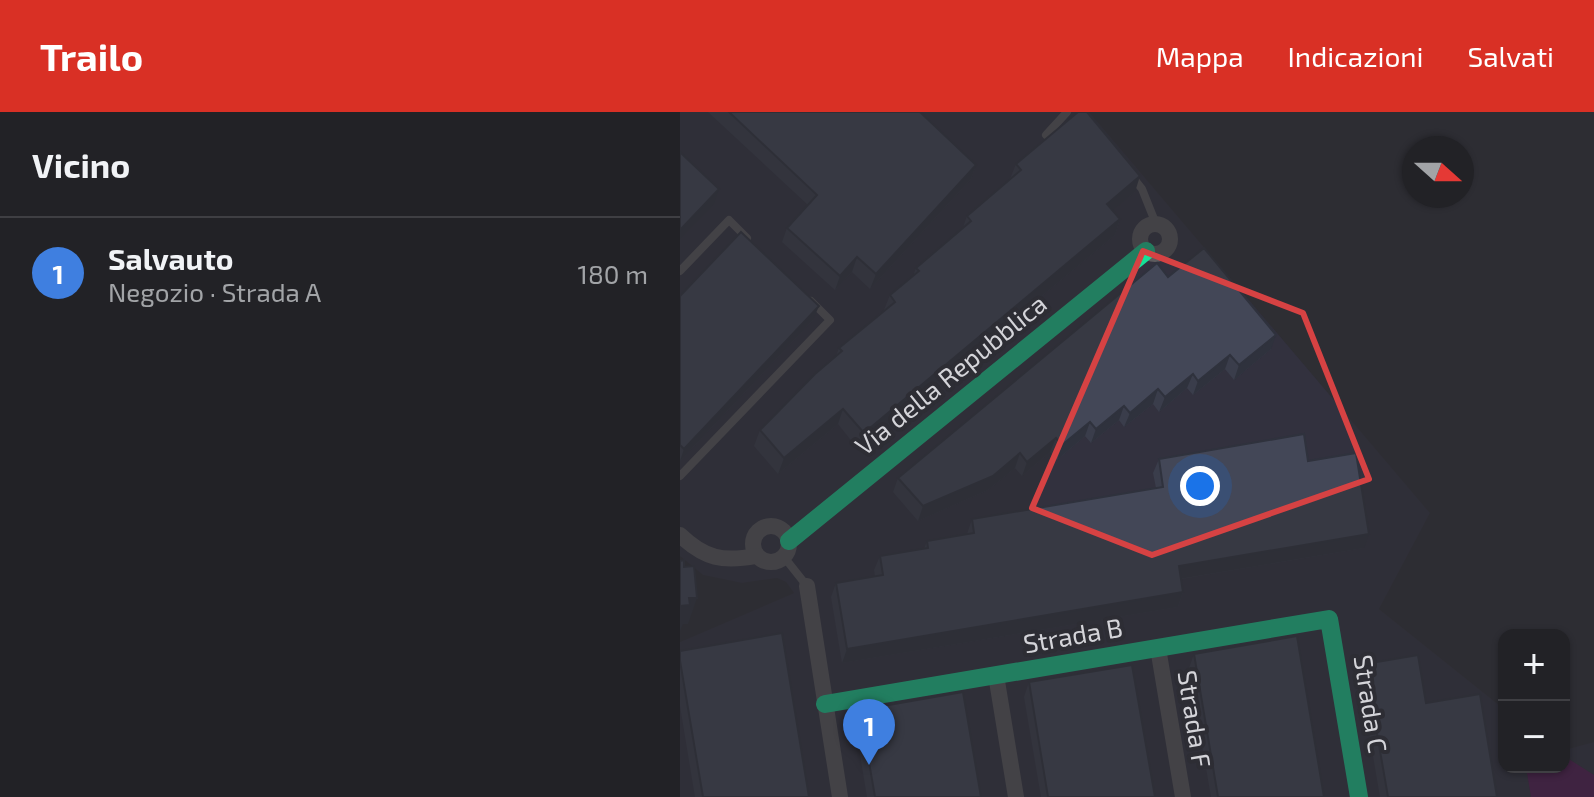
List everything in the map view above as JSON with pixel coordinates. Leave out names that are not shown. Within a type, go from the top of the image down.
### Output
[{"type":"street","points":[[1156,224],[1168,231],[1169,245],[1159,254],[1146,251],[1141,243],[1141,234],[1147,226],[1156,224]]},
{"type":"street","name":"Via della Repubblica","points":[[786,549],[1146,251]]},
{"type":"street","points":[[778,527],[786,549],[767,562],[756,556],[753,538],[760,528],[778,527]]},
{"type":"street","points":[[680,535],[705,554],[723,560],[756,556]]},
{"type":"street","points":[[807,586],[840,797]]},
{"type":"street","name":"Strada B","points":[[825,704],[1329,619]]},
{"type":"street","name":"Strada C","points":[[1329,619],[1359,797]]},
{"type":"street","name":"Strada F","points":[[1158,648],[1183,797]]},
{"type":"street","points":[[996,675],[1016,797]]},
{"type":"lane","points":[[1046,135],[1067,112]]},
{"type":"lane","points":[[1124,167],[1142,189],[1156,224]]},
{"type":"lane","points":[[680,271],[729,220],[751,243]]},
{"type":"lane","points":[[680,476],[830,320],[807,298]]},
{"type":"lane","points":[[786,549],[807,586]]},
{"type":"highlighted area","points":[[1143,251],[1303,313],[1369,479],[1152,555],[1032,508]]},
{"type":"shaded area","points":[[680,112],[1089,112],[1430,513],[1379,609],[1498,704],[1498,773],[1527,773],[1531,797],[680,797],[680,642],[794,593],[786,582],[777,578],[742,583],[703,575],[680,556]]},
{"type":"shaded area","points":[[1594,742],[1594,775],[1570,760],[1570,748]]},
{"type":"shaded area","points":[[1570,760],[1594,775],[1594,797],[1531,797],[1527,773],[1570,773]]},
{"type":"building","points":[[729,112],[920,112],[976,165],[876,274],[857,257],[840,276],[787,228],[817,195]]},
{"type":"building","points":[[1078,112],[1087,112],[1140,176],[1107,204],[1120,219],[864,433],[843,409],[784,458],[760,430],[842,351],[839,348],[895,302],[890,295],[971,221],[967,216],[1021,170],[1016,164]]},
{"type":"building","points":[[680,152],[719,189],[680,230]]},
{"type":"building","points":[[741,232],[819,306],[684,449],[680,445],[680,296]]},
{"type":"building","points":[[1204,248],[1276,335],[1239,365],[1230,355],[1198,381],[1193,374],[1165,397],[1158,389],[1130,413],[1124,406],[1096,429],[1090,422],[1062,445],[1056,438],[1027,462],[1020,453],[993,476],[923,506],[898,478],[1157,263],[1168,277]]},
{"type":"building","points":[[1304,434],[1308,461],[1356,453],[1369,534],[1179,566],[1183,592],[847,649],[836,583],[883,575],[880,556],[928,548],[927,541],[974,533],[972,519],[1163,487],[1159,459]]},
{"type":"building","points":[[684,560],[684,567],[694,566],[697,598],[689,598],[690,605],[680,606],[680,561]]},
{"type":"building","points":[[782,633],[809,797],[703,797],[680,651]]},
{"type":"building","points":[[1297,636],[1324,797],[1218,797],[1194,654]]},
{"type":"building","points":[[1418,655],[1426,703],[1480,694],[1497,797],[1388,797],[1365,664]]},
{"type":"building","points":[[1132,665],[1155,797],[1048,797],[1029,682]]},
{"type":"building","points":[[963,692],[981,797],[875,797],[860,710]]},
{"type":"traffic: fast","points":[[789,541],[1146,251]]},
{"type":"traffic: fast","points":[[825,704],[1329,619],[1359,797]]},
{"type":"place","name":"Salvauto","points":[[869,765]]}]
